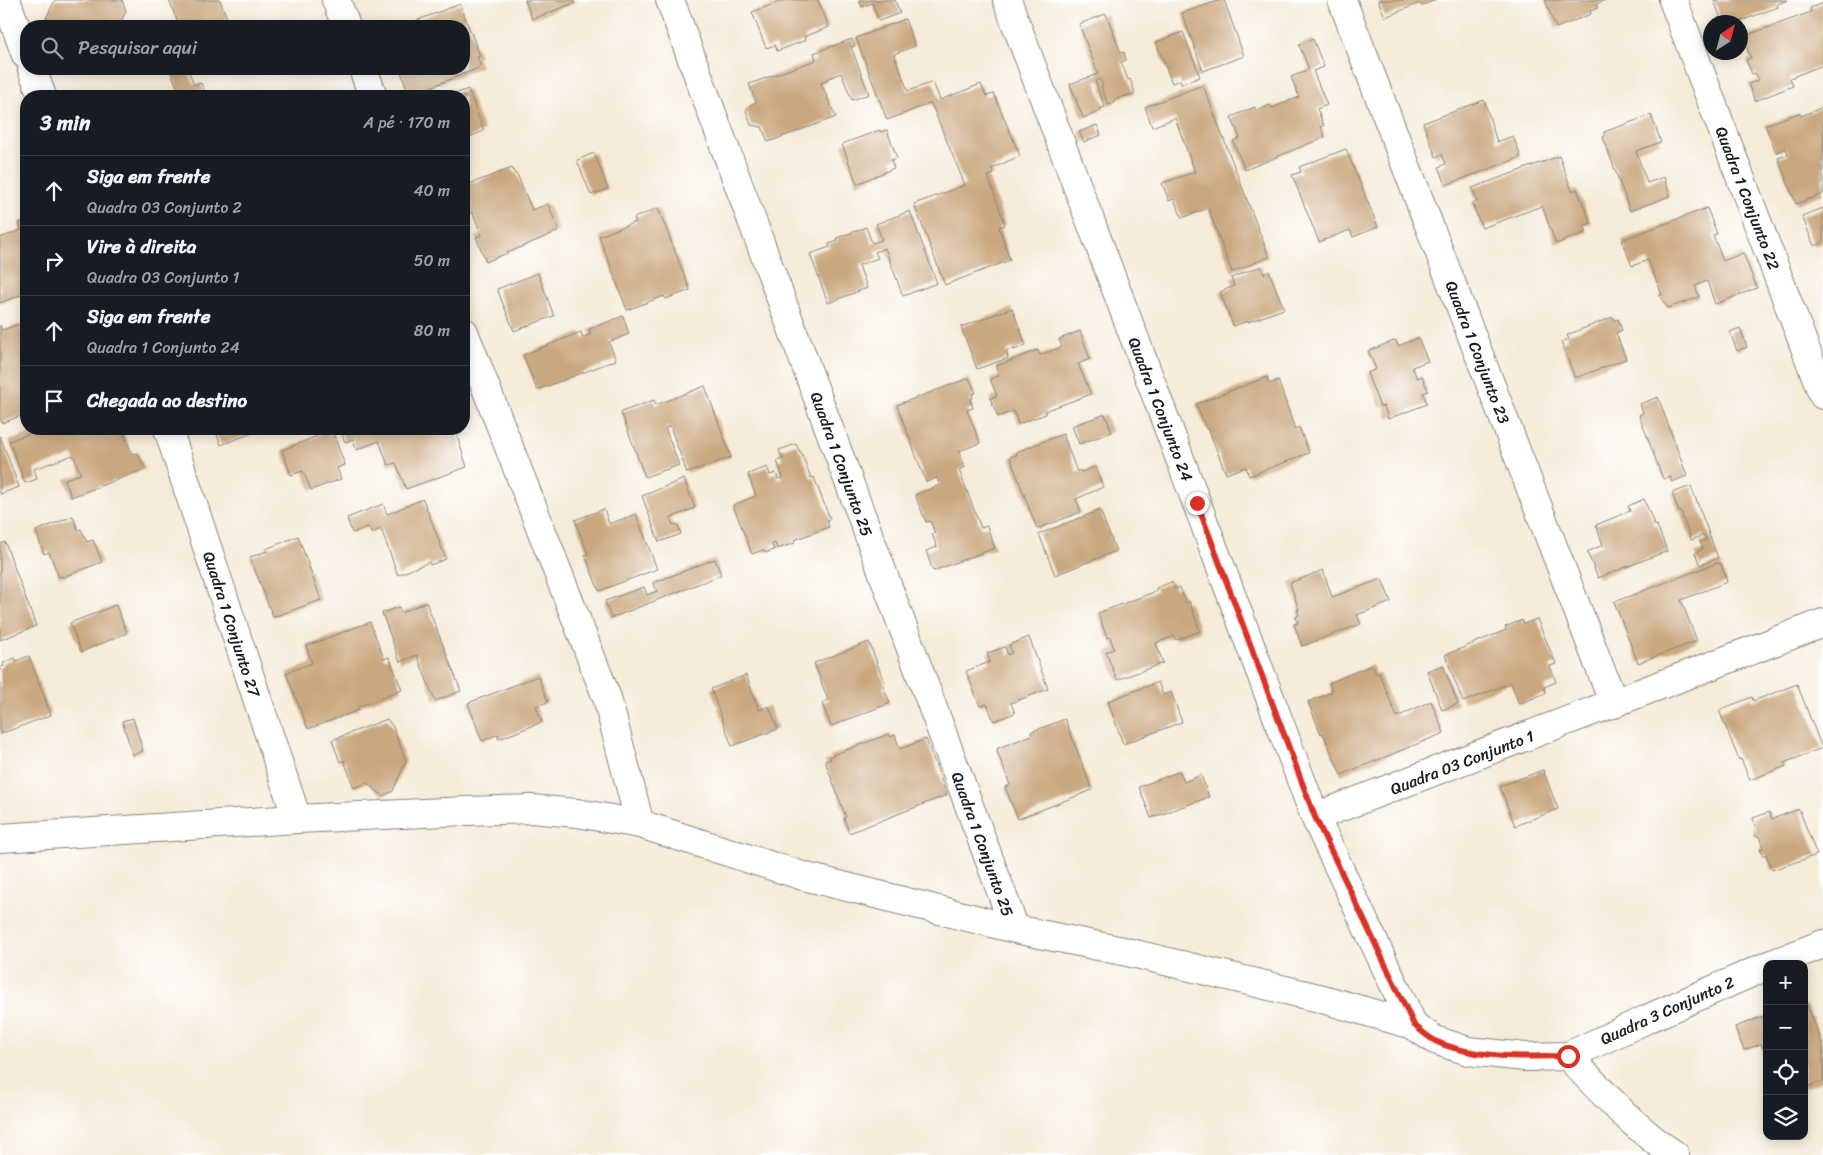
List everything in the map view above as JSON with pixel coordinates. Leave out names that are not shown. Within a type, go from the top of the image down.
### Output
[{"type":"street","points":[[6,0],[20,38]]},
{"type":"street","points":[[336,0],[344,20]]},
{"type":"street","name":"Quadra 1 Conjunto 25","points":[[670,0],[1015,928]]},
{"type":"street","name":"Quadra 1 Conjunto 24","points":[[1007,0],[1315,817]]},
{"type":"street","name":"Quadra 1 Conjunto 23","points":[[1342,0],[1614,704]]},
{"type":"street","name":"Quadra 1 Conjunto 22","points":[[1673,0],[1823,395]]},
{"type":"street","points":[[34,75],[40,90]]},
{"type":"street","points":[[365,75],[371,90]]},
{"type":"street","points":[[470,347],[607,698],[640,824]]},
{"type":"street","name":"Quadra 1 Conjunto 27","points":[[170,435],[296,819]]},
{"type":"street","name":"Quadra 03 Conjunto 1","points":[[1315,817],[1823,623]]},
{"type":"street","points":[[0,838],[296,819],[531,810],[577,813],[640,824],[803,876],[1015,928],[1242,978],[1414,1025],[1435,1040],[1468,1052],[1525,1057],[1568,1056],[1621,1112],[1675,1155]]},
{"type":"street","points":[[1315,817],[1414,1025]]},
{"type":"street","points":[[1782,960],[1823,944]]},
{"type":"street","name":"Quadra 3 Conjunto 2","points":[[1568,1056],[1647,1018],[1763,968]]},
{"type":"building","points":[[55,0],[122,0],[126,11],[122,20],[50,20],[46,18]]},
{"type":"building","points":[[169,0],[220,0],[228,20],[177,20]]},
{"type":"building","points":[[525,0],[573,0],[575,3],[532,19]]},
{"type":"building","points":[[785,0],[818,0],[829,27],[804,37],[806,40],[777,51],[775,45],[766,48],[752,12]]},
{"type":"building","points":[[859,0],[895,0],[900,13],[879,21],[872,3],[862,7]]},
{"type":"building","points":[[1224,0],[1244,56],[1203,71],[1182,13]]},
{"type":"building","points":[[1378,0],[1435,0],[1421,6],[1420,3],[1385,17]]},
{"type":"building","points":[[1545,0],[1606,0],[1596,4],[1598,8],[1590,11],[1591,14],[1556,28]]},
{"type":"building","points":[[1714,0],[1788,0],[1777,4],[1778,7],[1748,18],[1748,15],[1719,15]]},
{"type":"building","points":[[1823,3],[1823,65],[1790,78],[1793,86],[1755,101],[1748,84],[1759,80],[1755,73],[1752,74],[1746,60],[1751,58],[1748,51],[1748,35],[1811,12],[1810,8]]},
{"type":"building","points":[[460,4],[466,20],[418,20]]},
{"type":"building","points":[[1106,14],[1121,53],[1124,52],[1126,60],[1121,62],[1135,93],[1114,100],[1115,103],[1108,105],[1100,79],[1095,81],[1105,107],[1100,109],[1101,111],[1083,118],[1070,84],[1098,74],[1079,24]]},
{"type":"building","points":[[905,19],[915,46],[894,54],[908,91],[933,82],[940,100],[981,84],[986,96],[994,94],[1020,156],[991,169],[994,174],[988,176],[1005,225],[999,227],[1010,260],[945,285],[914,204],[965,185],[931,103],[887,120],[856,38]]},
{"type":"building","points":[[470,30],[480,56],[477,57],[481,67],[470,71]]},
{"type":"building","points":[[1183,32],[1200,77],[1181,84],[1180,80],[1172,83],[1156,42]]},
{"type":"building","points":[[852,39],[855,46],[851,47],[869,94],[852,100],[841,73],[826,79],[827,81],[821,83],[836,117],[768,142],[762,127],[751,125],[746,110],[756,102],[749,84],[816,60],[814,53]]},
{"type":"building","points":[[1313,39],[1324,67],[1313,71],[1327,105],[1317,109],[1324,126],[1321,127],[1325,137],[1245,170],[1233,141],[1240,138],[1231,117],[1255,107],[1256,111],[1271,105],[1272,108],[1299,97],[1291,77],[1309,69],[1299,45]]},
{"type":"building","points":[[172,75],[190,75],[194,85],[201,83],[204,90],[178,90]]},
{"type":"building","points":[[402,75],[461,75],[424,90],[420,90],[419,87],[407,89]]},
{"type":"building","points":[[1203,85],[1269,257],[1232,272],[1208,208],[1182,218],[1174,199],[1169,201],[1162,183],[1195,172],[1175,118],[1152,127],[1145,107]]},
{"type":"building","points":[[470,94],[484,131],[470,137]]},
{"type":"building","points":[[1484,100],[1497,142],[1513,136],[1521,157],[1446,185],[1439,167],[1446,164],[1442,154],[1436,157],[1423,123]]},
{"type":"building","points":[[1823,107],[1823,194],[1796,204],[1778,158],[1788,155],[1786,148],[1776,152],[1765,125],[1799,113],[1801,116]]},
{"type":"building","points":[[1651,115],[1661,142],[1636,151],[1647,183],[1664,177],[1670,196],[1630,211],[1603,137],[1605,136],[1604,132]]},
{"type":"building","points":[[1097,125],[1101,135],[1084,142],[1079,132]]},
{"type":"building","points":[[880,130],[880,132],[887,130],[897,158],[891,160],[894,168],[857,184],[842,144]]},
{"type":"building","points":[[1346,149],[1378,227],[1353,237],[1350,230],[1319,242],[1292,175],[1301,172],[1299,167]]},
{"type":"building","points":[[594,153],[608,189],[591,195],[577,160]]},
{"type":"building","points":[[1559,156],[1572,191],[1577,189],[1591,223],[1584,226],[1587,232],[1556,244],[1542,206],[1482,228],[1472,203],[1477,202],[1472,188]]},
{"type":"building","points":[[512,168],[515,174],[517,174],[532,210],[548,204],[559,231],[486,262],[476,237],[482,235],[472,212],[470,213],[470,184]]},
{"type":"building","points":[[658,208],[690,290],[666,299],[664,296],[627,310],[599,236],[636,222],[634,218]]},
{"type":"building","points":[[1707,208],[1717,234],[1713,235],[1723,261],[1743,253],[1757,288],[1715,304],[1707,281],[1695,286],[1699,297],[1668,308],[1659,296],[1662,295],[1648,260],[1632,266],[1622,240]]},
{"type":"building","points":[[1823,208],[1823,243],[1814,246],[1802,216]]},
{"type":"building","points":[[910,211],[937,283],[903,296],[885,248],[875,252],[878,258],[859,265],[867,288],[828,303],[810,254],[830,247],[829,244],[838,241],[837,238],[866,227],[872,243],[882,240],[876,224]]},
{"type":"building","points":[[20,230],[20,295],[0,303],[0,238]]},
{"type":"building","points":[[1261,266],[1264,274],[1269,271],[1284,309],[1233,326],[1220,292],[1234,286],[1231,278]]},
{"type":"building","points":[[538,273],[554,316],[514,331],[497,289]]},
{"type":"building","points":[[1012,308],[1026,345],[1006,351],[1008,358],[977,369],[961,327]]},
{"type":"building","points":[[623,316],[629,334],[609,342],[616,360],[537,390],[523,355],[581,332],[583,338],[591,334],[589,329]]},
{"type":"building","points":[[1613,317],[1615,321],[1618,319],[1622,330],[1616,333],[1626,359],[1575,378],[1561,342],[1569,339],[1567,335]]},
{"type":"building","points":[[20,324],[20,416],[2,423],[0,418],[0,325],[2,330]]},
{"type":"building","points":[[1740,328],[1747,347],[1737,351],[1730,332]]},
{"type":"building","points":[[1080,331],[1090,359],[1078,364],[1091,394],[1045,411],[1046,414],[1018,424],[1014,411],[998,417],[990,398],[997,396],[990,379],[999,376],[996,366],[1038,350],[1040,355],[1062,347],[1059,339]]},
{"type":"building","points":[[1418,338],[1428,361],[1412,367],[1417,378],[1422,376],[1423,378],[1428,391],[1423,393],[1427,404],[1388,419],[1384,406],[1380,407],[1367,373],[1376,369],[1368,351],[1396,340],[1398,346]]},
{"type":"building","points":[[1267,377],[1269,384],[1278,380],[1295,429],[1299,427],[1309,453],[1249,476],[1246,467],[1226,474],[1208,428],[1206,429],[1196,404]]},
{"type":"building","points":[[969,378],[976,393],[972,394],[973,398],[970,399],[973,408],[967,410],[980,443],[959,451],[965,467],[959,470],[981,528],[987,526],[995,548],[933,571],[926,551],[937,547],[932,534],[935,533],[930,521],[926,522],[915,495],[940,485],[937,478],[926,482],[897,405]]},
{"type":"building","points":[[705,386],[731,457],[687,473],[670,426],[665,428],[679,465],[645,477],[621,412],[654,400],[656,405]]},
{"type":"building","points":[[1658,397],[1687,476],[1672,482],[1670,476],[1663,479],[1639,415],[1643,413],[1640,404]]},
{"type":"building","points":[[1105,414],[1112,432],[1079,444],[1072,426]]},
{"type":"building","points":[[1063,434],[1077,472],[1095,467],[1103,487],[1076,499],[1081,512],[1037,529],[1010,457],[1017,455],[1016,452]]},
{"type":"building","points":[[26,435],[124,435],[132,454],[138,453],[145,469],[71,497],[65,479],[81,474],[73,455],[34,469],[37,479],[25,483],[9,441]]},
{"type":"building","points":[[217,435],[247,435],[221,445]]},
{"type":"building","points":[[320,435],[334,435],[345,465],[337,468],[341,479],[311,490],[303,471],[291,475],[282,450]]},
{"type":"building","points":[[342,435],[459,435],[457,436],[467,467],[406,489],[396,463],[388,465],[379,441],[356,450],[353,439],[345,442]]},
{"type":"building","points":[[0,436],[19,487],[0,494]]},
{"type":"building","points":[[796,444],[811,478],[814,477],[830,519],[827,521],[829,527],[794,540],[795,543],[777,549],[775,543],[772,544],[774,550],[765,553],[763,550],[752,554],[733,505],[756,496],[748,474],[767,467],[770,475],[776,473],[778,479],[783,478],[777,461],[783,459],[779,450]]},
{"type":"building","points":[[684,479],[695,508],[670,518],[673,525],[677,524],[681,534],[659,542],[642,496]]},
{"type":"building","points":[[1691,486],[1718,558],[1700,565],[1695,553],[1703,549],[1700,542],[1706,540],[1704,535],[1691,540],[1672,493]]},
{"type":"building","points":[[423,499],[446,559],[430,565],[429,562],[398,575],[381,529],[371,533],[368,527],[352,533],[347,518],[383,504],[387,514]]},
{"type":"building","points":[[1644,499],[1667,551],[1598,578],[1587,552],[1603,545],[1596,525],[1630,511],[1628,506]]},
{"type":"building","points":[[604,509],[609,524],[636,514],[657,569],[599,591],[585,555],[588,554],[575,520]]},
{"type":"building","points":[[1100,510],[1116,551],[1055,575],[1039,534]]},
{"type":"building","points":[[73,516],[78,530],[81,529],[87,542],[93,540],[102,562],[59,577],[49,552],[44,554],[36,531]]},
{"type":"building","points":[[298,536],[321,600],[273,617],[250,557]]},
{"type":"building","points":[[5,542],[36,626],[0,640],[0,544]]},
{"type":"building","points":[[715,559],[721,575],[611,618],[605,601],[644,587],[647,595],[657,591],[653,583]]},
{"type":"building","points":[[1717,563],[1721,564],[1727,582],[1681,600],[1697,641],[1638,663],[1614,602]]},
{"type":"building","points":[[1323,570],[1332,597],[1382,579],[1391,602],[1357,615],[1361,624],[1302,646],[1294,624],[1298,623],[1296,617],[1299,615],[1297,610],[1299,610],[1290,583]]},
{"type":"building","points":[[1172,582],[1175,589],[1180,587],[1186,603],[1189,601],[1200,631],[1176,640],[1174,636],[1156,643],[1163,663],[1117,680],[1106,652],[1114,649],[1110,637],[1107,638],[1098,613],[1157,591],[1156,588]]},
{"type":"building","points":[[426,602],[461,691],[435,701],[417,655],[400,662],[382,613],[399,607],[401,613]]},
{"type":"building","points":[[116,605],[127,633],[81,652],[70,623]]},
{"type":"building","points":[[1537,619],[1556,664],[1550,666],[1556,682],[1544,687],[1546,693],[1519,704],[1511,683],[1463,702],[1445,655],[1506,630],[1505,627],[1522,620],[1524,624]]},
{"type":"building","points":[[370,622],[384,659],[389,657],[402,690],[358,707],[359,710],[308,729],[286,673],[312,663],[306,646]]},
{"type":"building","points":[[1029,637],[1048,689],[1011,703],[1015,713],[994,721],[987,704],[980,706],[966,671],[990,662],[987,653],[1005,647],[1008,655],[1012,653],[1009,645]]},
{"type":"building","points":[[869,642],[890,703],[831,726],[822,703],[828,700],[814,663]]},
{"type":"building","points":[[29,656],[51,715],[0,734],[0,667],[4,666],[3,663],[15,658],[16,661]]},
{"type":"building","points":[[1372,665],[1376,674],[1379,673],[1397,717],[1431,701],[1444,733],[1341,775],[1308,702],[1332,692],[1329,683]]},
{"type":"building","points":[[1443,665],[1458,704],[1442,710],[1427,671]]},
{"type":"building","points":[[746,675],[759,710],[769,706],[778,729],[732,746],[711,689]]},
{"type":"building","points":[[538,676],[548,702],[536,706],[542,722],[499,739],[498,734],[482,741],[468,703]]},
{"type":"building","points":[[1158,682],[1163,695],[1171,692],[1182,722],[1123,744],[1108,701]]},
{"type":"building","points":[[1797,684],[1822,748],[1784,763],[1786,766],[1750,780],[1741,759],[1739,760],[1719,710],[1752,697],[1753,701]]},
{"type":"building","points":[[133,718],[143,751],[133,755],[122,721]]},
{"type":"building","points":[[387,719],[393,727],[406,761],[393,791],[383,796],[367,783],[354,788],[344,760],[340,762],[332,740]]},
{"type":"building","points":[[1065,719],[1092,790],[1018,819],[1005,787],[1010,785],[997,751],[998,748],[1032,735],[1031,732]]},
{"type":"building","points":[[889,734],[891,737],[895,735],[900,749],[926,739],[947,795],[849,833],[844,818],[846,817],[825,761],[831,759],[830,756]]},
{"type":"building","points":[[1543,770],[1558,809],[1515,826],[1500,787]]},
{"type":"building","points":[[1180,771],[1184,782],[1201,775],[1209,797],[1151,818],[1139,787]]},
{"type":"building","points":[[1799,809],[1817,855],[1772,870],[1766,854],[1763,856],[1760,849],[1763,848],[1759,836],[1756,837],[1754,831],[1756,830],[1753,818],[1769,812],[1772,819]]},
{"type":"building","points":[[1808,1008],[1823,1045],[1823,1081],[1808,1087]]},
{"type":"building","points":[[1763,1016],[1763,1049],[1761,1044],[1744,1050],[1735,1027]]},
{"type":"route","points":[[1197,503],[1315,817],[1414,1025],[1435,1040],[1468,1052],[1525,1057],[1568,1056]]}]
